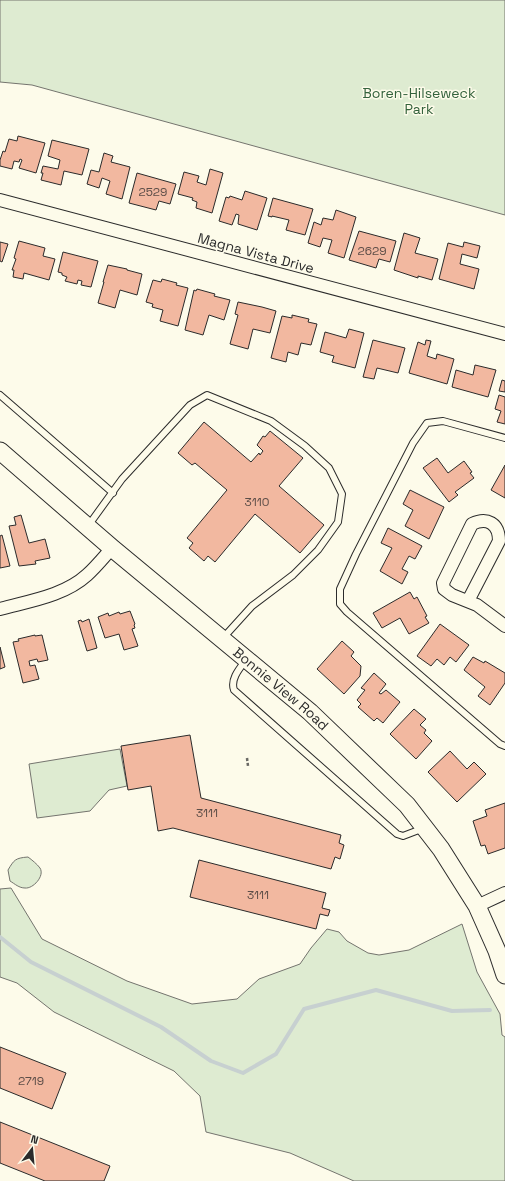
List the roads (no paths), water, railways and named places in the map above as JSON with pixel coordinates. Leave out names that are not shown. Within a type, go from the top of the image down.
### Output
[{"type":"street","name":"Magna Vista Drive","points":[[0,200],[505,334]]},
{"type":"street","name":"Bonnie View Road","points":[[0,450],[112,548],[315,718],[407,805],[441,849],[477,906],[497,951],[505,975]]},
{"type":"street","points":[[468,601],[499,541],[499,532],[495,526],[487,521],[480,520],[472,524],[443,583],[444,589],[452,595],[477,605],[505,626]]},
{"type":"street","points":[[0,609],[63,590],[86,576],[112,548]]},
{"type":"street","points":[[477,906],[505,893]]},
{"type":"lane","points":[[88,526],[122,479],[190,405],[207,395],[272,421],[305,446],[329,468],[342,494],[338,522],[318,550],[293,575],[252,606],[222,640]]},
{"type":"lane","points":[[0,396],[113,493]]},
{"type":"lane","points":[[505,438],[443,421],[427,422],[413,442],[356,554],[340,589],[340,604],[347,612],[500,744],[505,746]]},
{"type":"lane","points":[[246,660],[234,678],[234,690],[397,834],[403,836],[425,828]]},
{"type":"waterway","points":[[0,937],[31,962],[161,1027],[211,1061],[243,1073],[276,1054],[304,1009],[376,990],[452,1011],[490,1010]]},
{"type":"park label","name":"Boren-Hilseweck Park","points":[[419,102]]}]
